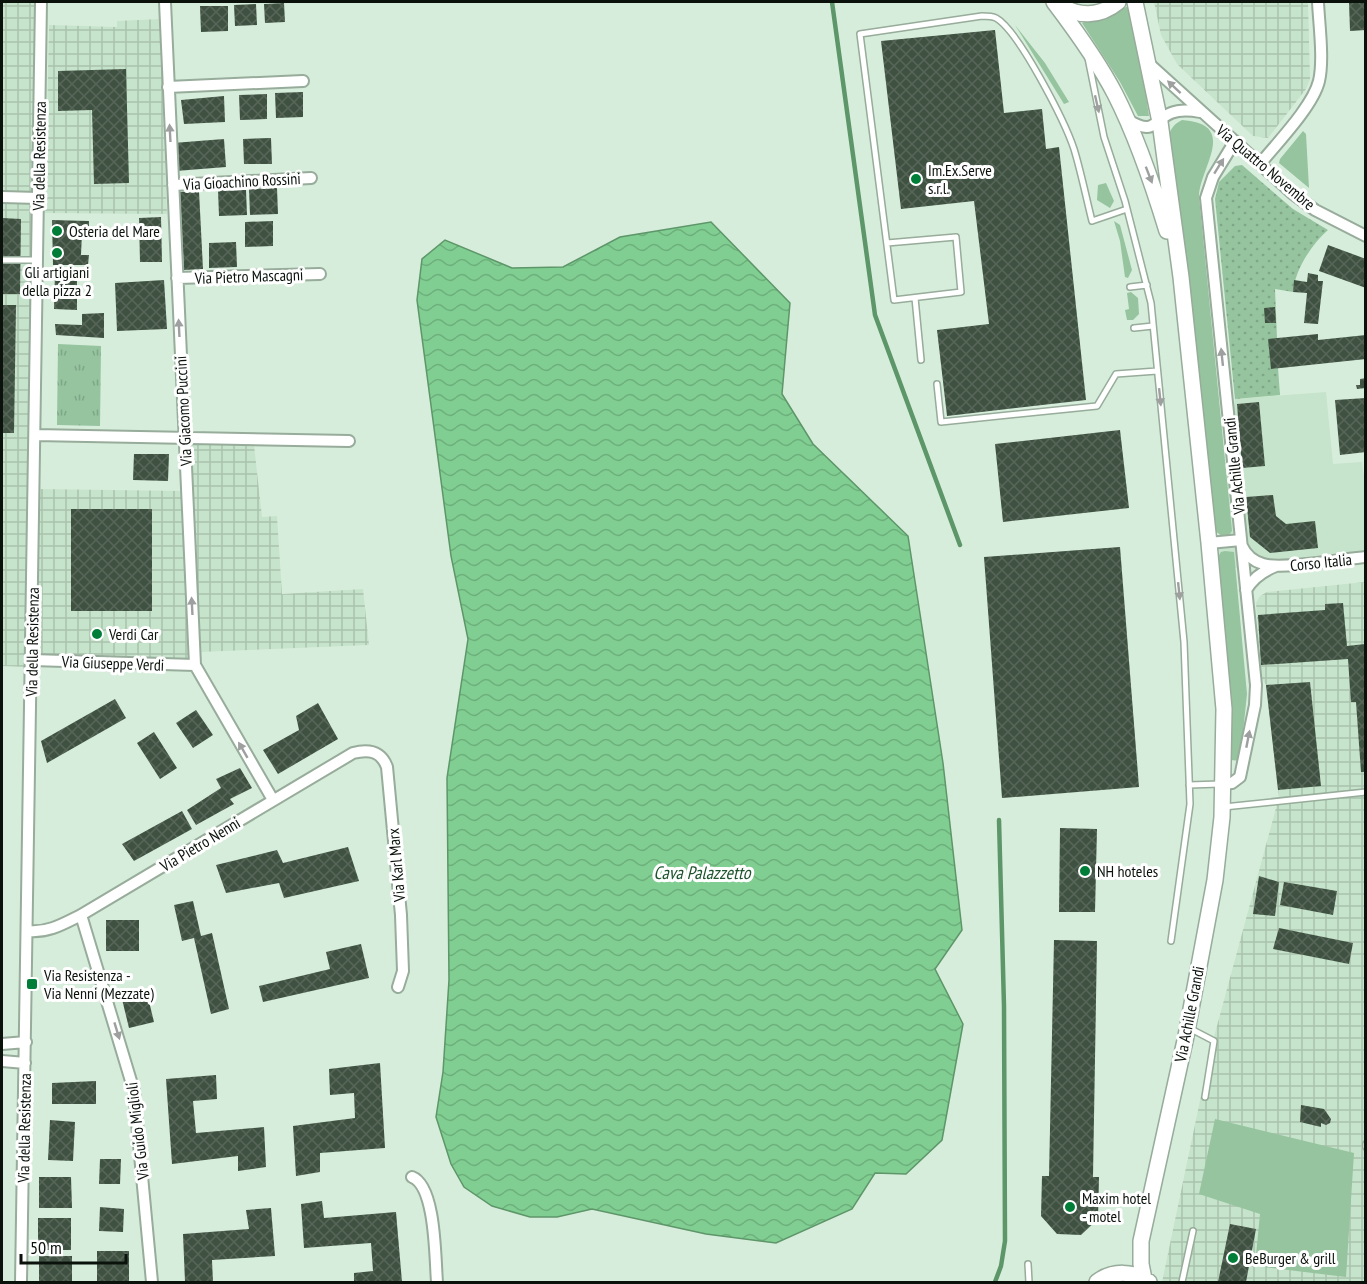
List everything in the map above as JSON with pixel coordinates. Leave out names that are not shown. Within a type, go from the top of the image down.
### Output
[{"type":"main road","name":"Via Achille Grandi","points":[[1055,2],[1071,11],[1085,14],[1104,11],[1118,2]]},
{"type":"main road","name":"Via Achille Grandi","points":[[1055,2],[1088,47],[1128,120],[1156,195],[1181,277]]},
{"type":"main road","name":"Via Achille Grandi","points":[[1136,2],[1160,122],[1181,277],[1224,709],[1222,808],[1215,880],[1187,1028],[1141,1241],[1141,1264],[1147,1281]]},
{"type":"main road","name":"Via Achille Grandi","points":[[1141,1241],[1131,1261],[1121,1273],[1147,1281]]},
{"type":"main road","points":[[1097,1282],[1110,1275],[1121,1273]]},
{"type":"street","name":"Via della Resistenza","points":[[21,1282],[41,2]]},
{"type":"street","name":"Via Giacomo Puccini","points":[[165,2],[195,665],[273,800]]},
{"type":"street","points":[[1260,164],[1308,104],[1317,88],[1320,66],[1318,2]]},
{"type":"street","name":"Via Quattro Novembre","points":[[1147,61],[1282,185],[1309,206],[1365,236]]},
{"type":"street","points":[[168,87],[303,81]]},
{"type":"street","name":"Via Quattro Novembre","points":[[1160,122],[1166,116],[1179,110],[1200,112]]},
{"type":"street","points":[[1128,120],[1146,127],[1155,126],[1160,122]]},
{"type":"street","name":"Via Achille Grandi","points":[[1222,784],[1232,783],[1240,777],[1255,705],[1256,685],[1206,198],[1212,177],[1235,141]]},
{"type":"street","name":"Via Gioachino Rossini","points":[[173,185],[311,178]]},
{"type":"street","points":[[2,197],[38,198]]},
{"type":"street","name":"Via Pietro Mascagni","points":[[177,278],[320,274]]},
{"type":"street","points":[[35,435],[349,441]]},
{"type":"street","points":[[1209,543],[1241,542]]},
{"type":"street","name":"Corso Italia","points":[[1241,542],[1245,552],[1255,561],[1276,566],[1365,557]]},
{"type":"street","name":"Corso Italia","points":[[1246,590],[1261,573],[1276,566]]},
{"type":"street","name":"Via Giuseppe Verdi","points":[[32,660],[195,665]]},
{"type":"street","name":"Via Pietro Nenni","points":[[28,932],[50,930],[81,915],[353,753],[362,750],[371,751]]},
{"type":"street","name":"Via Karl Marx","points":[[371,751],[379,754],[387,767],[401,915],[403,971],[398,987]]},
{"type":"street","name":"Via Guido Miglioli","points":[[81,915],[134,1091],[152,1282]]},
{"type":"street","points":[[2,1044],[26,1042]]},
{"type":"street","points":[[2,1061],[25,1063]]},
{"type":"street","points":[[412,1177],[421,1182],[429,1199],[437,1282]]},
{"type":"lane","points":[[887,243],[956,237],[961,292],[894,300],[860,34],[982,16],[994,16],[1003,24],[1021,46],[1053,102],[1073,148],[1092,221],[1127,209]]},
{"type":"lane","points":[[1088,47],[1088,65],[1104,137],[1127,209],[1147,285],[1184,642],[1190,804],[1171,941]]},
{"type":"lane","points":[[2,260],[37,260]]},
{"type":"lane","points":[[1130,287],[1147,285]]},
{"type":"lane","points":[[915,298],[921,360]]},
{"type":"lane","points":[[1134,327],[1153,326]]},
{"type":"lane","points":[[937,384],[941,422],[1097,406],[1116,374],[1157,371]]},
{"type":"lane","points":[[1189,785],[1222,784]]},
{"type":"lane","points":[[1222,808],[1365,792]]},
{"type":"lane","points":[[1187,1028],[1214,1041],[1205,1097]]},
{"type":"lane","points":[[1182,1282],[1193,1231]]},
{"type":"lane","points":[[1028,1264],[1029,1282]]},
{"type":"shaded area","points":[[2,2],[40,2],[27,667],[2,666]]},
{"type":"shaded area","points":[[1154,2],[1308,2],[1310,79],[1306,89],[1268,138],[1253,136],[1177,64],[1161,35]]},
{"type":"shaded area","points":[[160,19],[167,214],[45,213],[49,25],[117,27],[117,21]]},
{"type":"shaded area","points":[[1326,392],[1333,464],[1362,462],[1366,491],[1365,554],[1215,570],[1235,399]]},
{"type":"shaded area","points":[[189,443],[254,445],[262,517],[277,516],[282,594],[363,589],[369,645],[199,652]]},
{"type":"shaded area","points":[[39,489],[183,491],[189,659],[38,655]]},
{"type":"shaded area","points":[[1365,582],[1365,1282],[1162,1282],[1211,1048],[1279,797],[1266,685],[1261,677],[1256,603],[1260,596],[1267,592]]},
{"type":"green space","points":[[1129,7],[1141,62],[1149,116],[1138,116],[1120,82],[1082,23],[1108,18]]},
{"type":"green space","points":[[1015,25],[1045,63],[1069,102],[1064,104]]},
{"type":"green space","points":[[1182,120],[1199,123],[1209,130],[1213,138],[1199,197],[1232,531],[1229,535],[1222,536],[1215,531],[1189,279],[1168,140],[1172,128]]},
{"type":"green space","points":[[1303,131],[1306,134],[1309,188],[1279,163]]},
{"type":"green space","points":[[1242,165],[1293,209],[1328,230],[1305,258],[1297,275],[1293,292],[1275,289],[1277,338],[1271,369],[1278,368],[1280,395],[1235,399],[1215,199],[1219,182],[1235,166]]},
{"type":"green space","points":[[1106,183],[1114,201],[1110,208],[1097,200],[1098,185]]},
{"type":"green space","points":[[1114,221],[1120,225],[1132,270],[1128,278],[1125,277],[1120,241]]},
{"type":"green space","points":[[1131,292],[1138,298],[1139,314],[1133,320],[1127,320],[1125,310],[1129,309],[1127,293]]},
{"type":"green space","points":[[58,344],[101,346],[100,426],[57,425]]},
{"type":"green space","points":[[1221,552],[1234,552],[1247,694],[1240,761],[1231,760],[1231,714],[1218,557]]},
{"type":"green space","points":[[1215,1119],[1354,1153],[1346,1277],[1255,1266],[1260,1214],[1199,1194]]},
{"type":"water","name":"Cava Palazzetto","points":[[711,222],[790,303],[782,394],[813,444],[908,536],[943,763],[962,930],[935,969],[963,1024],[942,1140],[906,1174],[875,1173],[852,1209],[776,1243],[706,1234],[592,1209],[557,1217],[530,1217],[492,1206],[464,1187],[451,1164],[436,1117],[443,1072],[449,980],[447,778],[468,639],[451,556],[417,300],[422,259],[445,240],[512,268],[563,267],[620,237]]},
{"type":"building","points":[[1349,2],[1366,2],[1366,30],[1350,31]]},
{"type":"building","points":[[284,3],[285,22],[265,23],[264,4]]},
{"type":"building","points":[[256,4],[257,25],[235,26],[234,5]]},
{"type":"building","points":[[200,6],[228,6],[228,31],[201,32]]},
{"type":"building","points":[[995,30],[1004,113],[1042,109],[1046,149],[1059,147],[1086,400],[947,416],[937,330],[989,324],[974,201],[901,209],[881,41]]},
{"type":"building","points":[[126,69],[129,183],[94,184],[92,110],[58,111],[58,71]]},
{"type":"building","points":[[303,92],[303,117],[276,118],[275,93]]},
{"type":"building","points":[[267,94],[267,119],[240,120],[239,95]]},
{"type":"building","points":[[224,96],[225,122],[184,124],[181,100]]},
{"type":"building","points":[[271,138],[272,164],[244,164],[243,139]]},
{"type":"building","points":[[224,139],[226,167],[176,171],[173,143]]},
{"type":"building","points":[[277,188],[278,214],[250,215],[249,189]]},
{"type":"building","points":[[218,190],[246,190],[247,215],[219,216]]},
{"type":"building","points":[[199,191],[203,269],[184,270],[180,192]]},
{"type":"building","points":[[161,217],[162,262],[140,262],[139,218]]},
{"type":"building","points":[[2,218],[21,219],[20,294],[2,294]]},
{"type":"building","points":[[52,220],[89,221],[89,232],[82,233],[81,255],[89,255],[88,265],[53,265]]},
{"type":"building","points":[[273,221],[273,246],[245,247],[245,222]]},
{"type":"building","points":[[236,242],[237,267],[209,268],[209,243]]},
{"type":"building","points":[[1328,245],[1366,259],[1366,288],[1319,271]]},
{"type":"building","points":[[55,271],[77,271],[77,310],[54,309]]},
{"type":"building","points":[[1308,273],[1318,275],[1318,281],[1323,281],[1318,324],[1304,323],[1307,293],[1293,292],[1294,280],[1307,282]]},
{"type":"building","points":[[164,280],[167,329],[117,331],[115,283]]},
{"type":"building","points":[[2,305],[16,305],[14,433],[2,433]]},
{"type":"building","points":[[1275,307],[1276,323],[1265,323],[1264,308]]},
{"type":"building","points":[[104,313],[104,338],[56,335],[55,324],[82,325],[82,314]]},
{"type":"building","points":[[1318,334],[1318,340],[1366,335],[1366,359],[1271,369],[1268,339]]},
{"type":"building","points":[[1366,378],[1366,388],[1357,389],[1356,385],[1360,385],[1360,379]]},
{"type":"building","points":[[1366,398],[1366,452],[1340,455],[1335,400]]},
{"type":"building","points":[[1259,402],[1265,466],[1242,468],[1237,404]]},
{"type":"building","points":[[1120,430],[1129,508],[1003,522],[995,444]]},
{"type":"building","points":[[134,454],[169,454],[168,481],[133,480]]},
{"type":"building","points":[[1273,495],[1276,516],[1286,524],[1315,521],[1318,548],[1270,553],[1250,537],[1246,497]]},
{"type":"building","points":[[71,509],[152,509],[152,611],[71,611]]},
{"type":"building","points":[[1120,547],[1139,787],[1002,798],[984,557]]},
{"type":"building","points":[[1343,603],[1347,646],[1365,644],[1366,772],[1361,772],[1356,702],[1351,702],[1348,659],[1261,665],[1258,615],[1325,610],[1325,604]]},
{"type":"building","points":[[1310,682],[1321,786],[1278,790],[1266,685]]},
{"type":"building","points":[[115,699],[126,718],[47,763],[41,741]]},
{"type":"building","points":[[318,703],[338,739],[278,774],[263,750],[299,730],[296,716]]},
{"type":"building","points":[[196,710],[213,735],[193,748],[176,723]]},
{"type":"building","points":[[154,732],[177,768],[160,779],[137,743]]},
{"type":"building","points":[[240,768],[252,788],[230,799],[234,804],[196,825],[187,810],[221,788],[216,779]]},
{"type":"building","points":[[182,811],[192,829],[134,861],[122,844]]},
{"type":"building","points":[[1060,828],[1097,829],[1095,912],[1059,912]]},
{"type":"building","points":[[348,847],[359,881],[284,898],[279,883],[226,893],[216,865],[277,850],[283,863]]},
{"type":"building","points":[[1259,876],[1279,882],[1275,916],[1253,914]]},
{"type":"building","points":[[1284,882],[1337,891],[1333,915],[1280,905]]},
{"type":"building","points":[[193,901],[201,936],[212,933],[229,1009],[211,1014],[194,938],[182,941],[174,905]]},
{"type":"building","points":[[106,920],[139,920],[139,951],[106,951]]},
{"type":"building","points":[[1279,928],[1353,943],[1349,964],[1273,949]]},
{"type":"building","points":[[1054,940],[1097,941],[1093,1177],[1099,1177],[1098,1219],[1081,1235],[1057,1234],[1041,1216],[1042,1176],[1049,1176]]},
{"type":"building","points":[[361,944],[369,978],[263,1002],[259,986],[330,969],[326,952]]},
{"type":"building","points":[[146,989],[154,1022],[129,1028],[121,995]]},
{"type":"building","points":[[380,1063],[385,1148],[320,1153],[320,1172],[296,1176],[293,1126],[355,1118],[354,1093],[330,1095],[329,1069]]},
{"type":"building","points":[[216,1075],[217,1099],[193,1101],[196,1133],[264,1127],[266,1167],[238,1171],[238,1156],[172,1164],[166,1079]]},
{"type":"building","points":[[96,1081],[96,1104],[52,1104],[52,1083]]},
{"type":"building","points":[[1301,1105],[1324,1109],[1331,1119],[1330,1123],[1326,1125],[1321,1123],[1321,1127],[1300,1122]]},
{"type":"building","points":[[50,1120],[75,1122],[73,1161],[48,1160]]},
{"type":"building","points":[[100,1159],[121,1159],[120,1184],[99,1184]]},
{"type":"building","points":[[39,1177],[71,1177],[72,1208],[39,1208]]},
{"type":"building","points":[[322,1201],[324,1218],[396,1212],[402,1282],[354,1282],[354,1273],[373,1271],[371,1243],[304,1248],[301,1204]]},
{"type":"building","points":[[100,1207],[124,1209],[123,1232],[99,1231]]},
{"type":"building","points":[[271,1208],[275,1256],[212,1260],[213,1282],[185,1282],[183,1234],[249,1229],[246,1210]]},
{"type":"building","points":[[38,1218],[71,1218],[71,1250],[38,1250]]},
{"type":"building","points":[[1230,1224],[1256,1229],[1246,1282],[1218,1282]]},
{"type":"building","points":[[97,1251],[129,1251],[129,1282],[97,1282]]},
{"type":"building","points":[[39,1256],[72,1256],[72,1282],[39,1282]]},
{"type":"waterway","points":[[832,2],[875,315],[960,545]]},
{"type":"waterway","points":[[995,1282],[1001,1266],[1005,1241],[1004,1006],[999,820]]},
{"type":"place","name":"Im.Ex.Serve s.r.l.","points":[[916,179]]},
{"type":"place","name":"Osteria del Mare","points":[[57,231]]},
{"type":"place","name":"Gli artigiani della pizza 2","points":[[57,253]]},
{"type":"place","name":"Verdi Car","points":[[97,634]]},
{"type":"place","name":"NH hoteles","points":[[1085,871]]},
{"type":"place","name":"Via Resistenza - Via Nenni (Mezzate)","points":[[32,984]]},
{"type":"place","name":"Maxim hotel - motel","points":[[1070,1207]]},
{"type":"place","name":"BeBurger & grill","points":[[1233,1258]]}]
